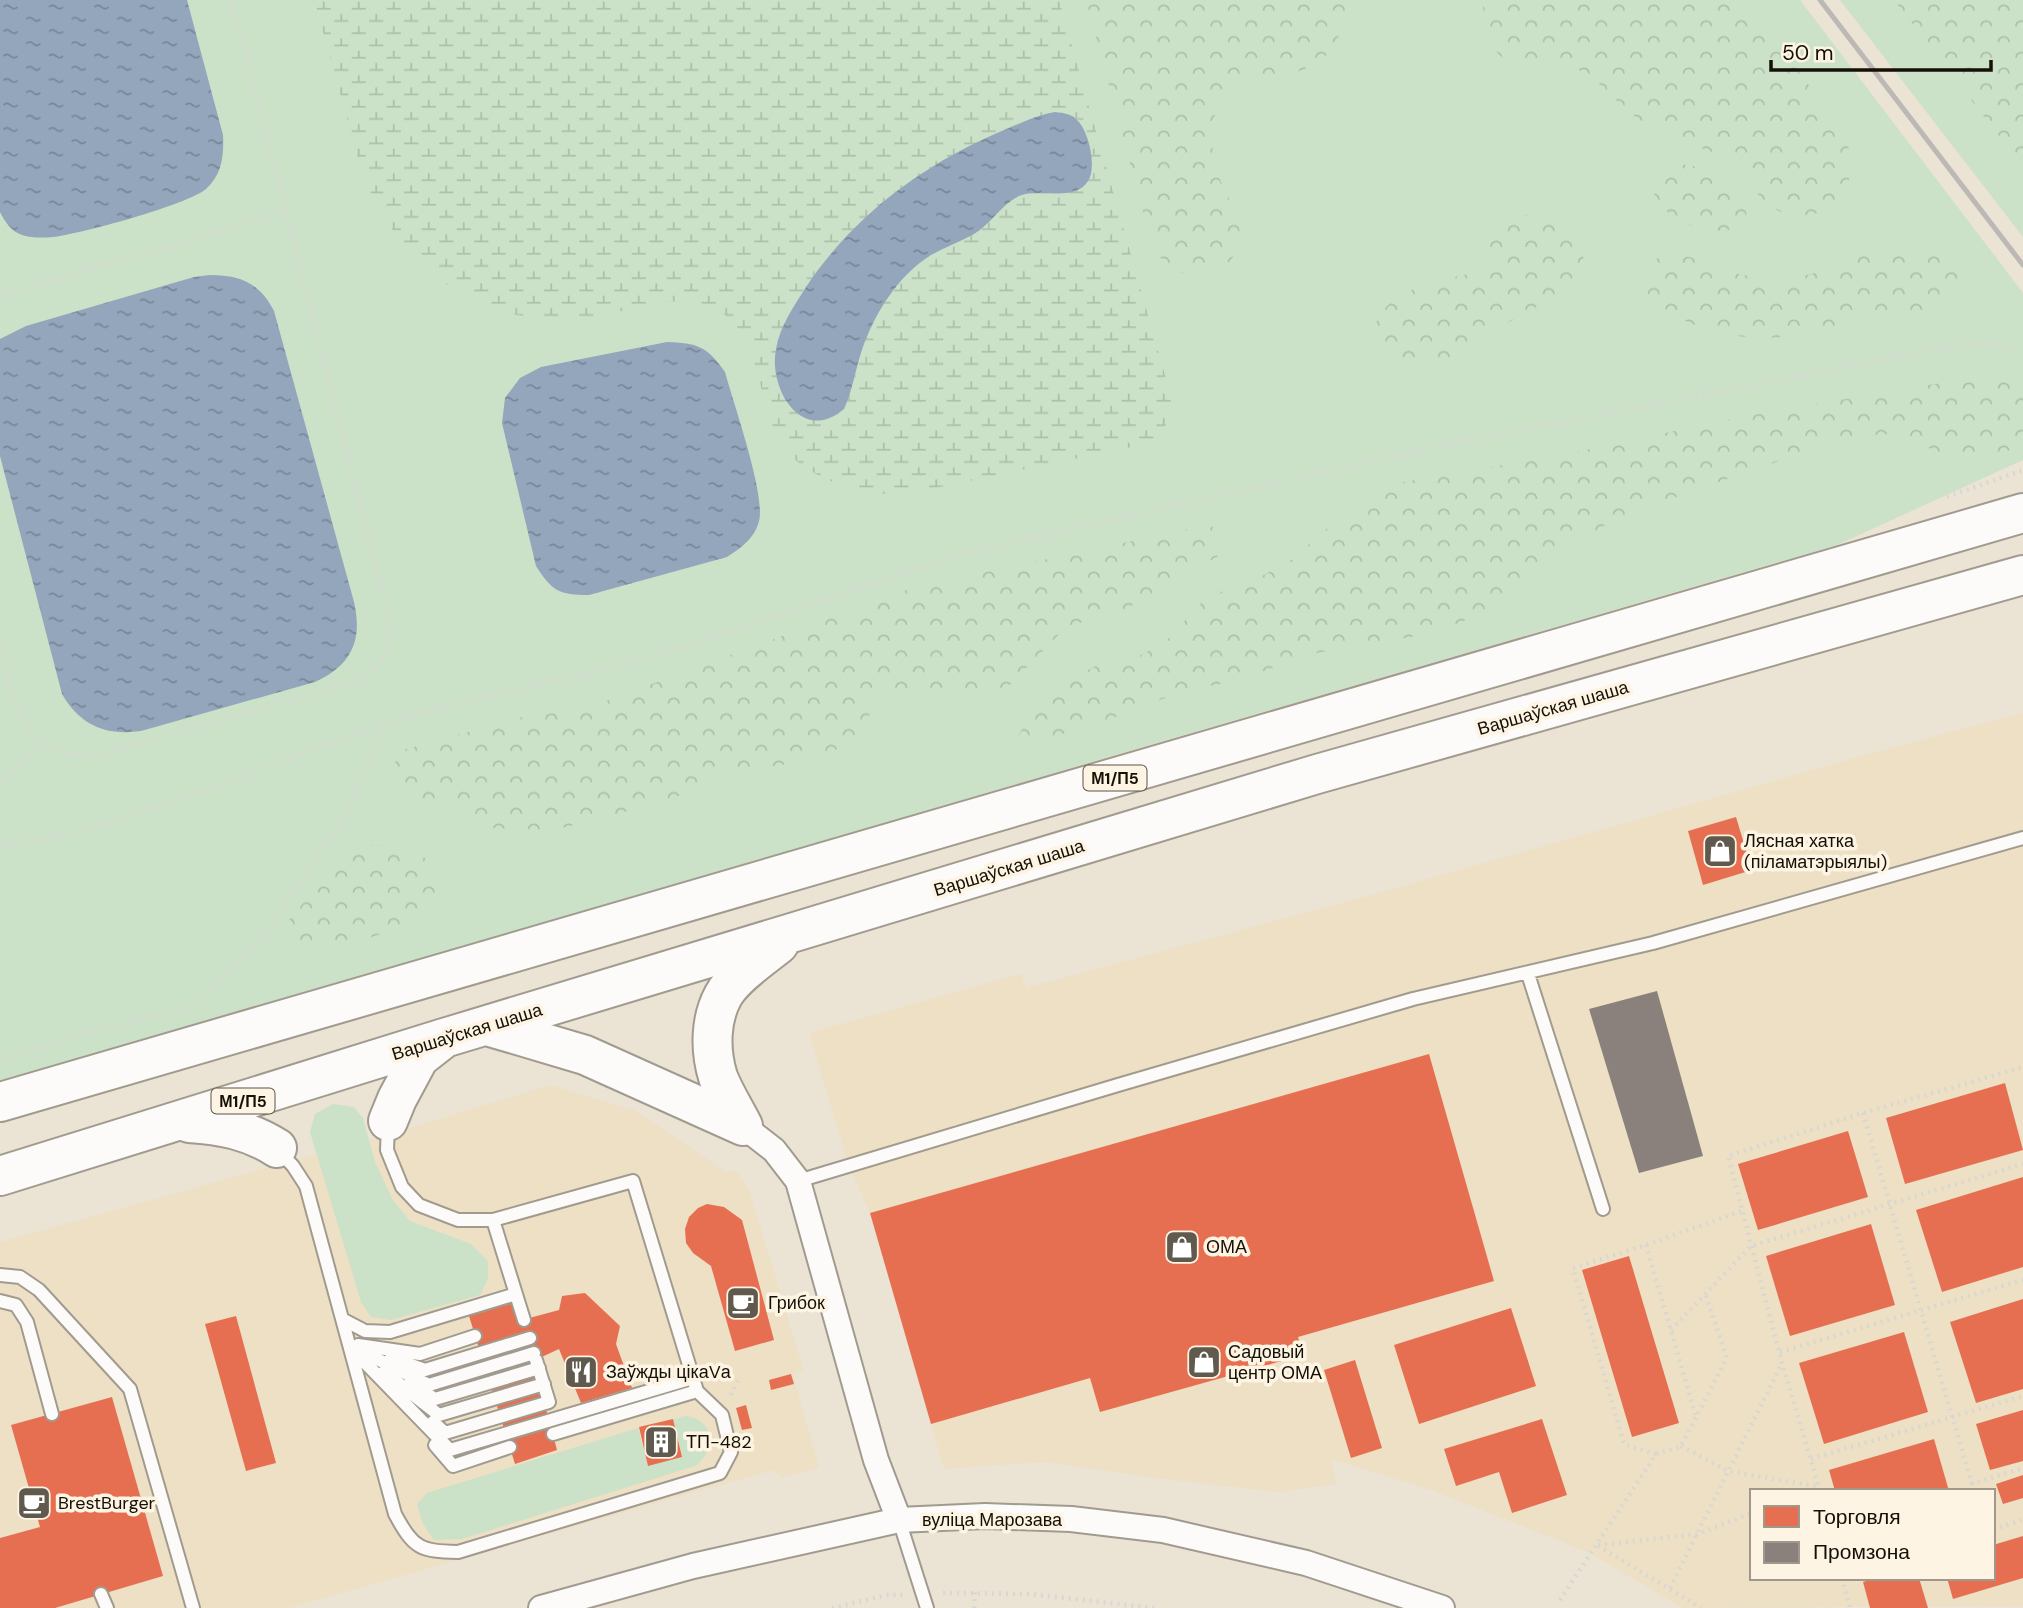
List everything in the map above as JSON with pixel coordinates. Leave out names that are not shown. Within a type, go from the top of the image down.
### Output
[{"type":"highway","name":"М1/П5","points":[[0,1102],[2023,513]]},
{"type":"highway","name":"Варшаўская шаша","points":[[0,1176],[444,1038],[789,936],[1317,774],[2023,575]]},
{"type":"highway","points":[[743,1126],[718,1077],[713,1048],[713,1019],[723,994],[750,967],[789,936]]},
{"type":"highway","points":[[487,1026],[584,1055],[743,1126]]},
{"type":"highway","points":[[388,1121],[419,1058],[444,1038]]},
{"type":"highway","points":[[176,1122],[242,1130],[277,1148]]},
{"type":"street","points":[[743,1126],[774,1150],[798,1181],[876,1460],[899,1520]]},
{"type":"street","name":"вуліца Марозава","points":[[541,1608],[682,1569],[899,1520],[1001,1516],[1070,1519],[1163,1530],[1307,1563],[1442,1608]]},
{"type":"lane","points":[[798,1181],[1413,999],[1653,943],[2023,838]]},
{"type":"lane","points":[[1528,974],[1603,1209]]},
{"type":"lane","points":[[277,1148],[306,1186],[395,1514],[407,1536],[428,1551],[458,1552],[720,1473],[731,1452],[722,1415],[697,1391],[633,1181],[493,1220],[458,1220],[419,1205],[402,1187],[387,1150],[388,1121]]},
{"type":"lane","points":[[493,1220],[524,1320]]},
{"type":"lane","points":[[0,1275],[20,1277],[39,1290],[130,1389],[193,1608]]},
{"type":"lane","points":[[342,1319],[365,1331],[390,1332],[516,1294]]},
{"type":"lane","points":[[0,1301],[16,1305],[27,1322],[51,1414]]},
{"type":"lane","points":[[347,1344],[420,1354],[475,1335]]},
{"type":"lane","points":[[347,1344],[425,1370],[530,1338]]},
{"type":"lane","points":[[347,1344],[450,1450],[693,1378]]},
{"type":"lane","points":[[347,1344],[429,1385],[536,1363],[549,1402],[445,1433],[347,1344]]},
{"type":"lane","points":[[347,1344],[439,1415],[544,1384]]},
{"type":"lane","points":[[347,1344],[453,1466],[509,1447]]},
{"type":"lane","points":[[553,1434],[697,1391]]},
{"type":"lane","points":[[899,1520],[927,1608]]},
{"type":"lane","points":[[101,1594],[107,1608]]},
{"type":"path","points":[[0,641],[21,719],[29,732],[40,742],[71,754],[88,755],[106,753],[357,681],[372,673],[382,660],[388,645],[390,629],[387,611],[232,0]]},
{"type":"path","points":[[0,296],[285,212]]},
{"type":"path","points":[[0,845],[52,838],[141,815],[384,724],[648,657],[914,569],[1036,536],[1435,447],[1946,347],[1987,345],[2023,352]]},
{"type":"path","points":[[183,1010],[249,953],[288,902],[345,815],[384,724]]},
{"type":"path","points":[[0,782],[40,742]]},
{"type":"path","points":[[0,1059],[194,1008]]},
{"type":"path","points":[[1681,1446],[1728,1471],[1820,1489],[1782,1363],[1728,1156],[1863,1113],[2023,1067]]},
{"type":"path","points":[[1863,1113],[1973,1489]]},
{"type":"path","points":[[1671,1330],[1751,1246],[2023,1164]]},
{"type":"path","points":[[1705,1293],[1727,1359],[1681,1446],[1656,1454],[1624,1444],[1573,1268],[1744,1210]]},
{"type":"path","points":[[1646,1245],[1696,1418]]},
{"type":"path","points":[[1780,1352],[2023,1280]]},
{"type":"path","points":[[1670,1588],[1782,1363]]},
{"type":"path","points":[[1811,1459],[2023,1396]]},
{"type":"path","points":[[1560,1600],[1656,1454]]},
{"type":"path","points":[[1972,1484],[2023,1468]]},
{"type":"path","points":[[1597,1545],[1697,1534],[1750,1514]]},
{"type":"path","points":[[1995,1528],[2023,1520]]},
{"type":"path","points":[[1597,1545],[1700,1608]]},
{"type":"path","points":[[1843,1580],[1850,1608]]},
{"type":"path","points":[[974,1608],[975,1592],[1029,1594],[1154,1608]]},
{"type":"shaded area","points":[[2023,713],[2023,1606],[1682,1608],[1590,1553],[1431,1490],[1331,1459],[1336,1484],[1278,1492],[1044,1462],[944,1469],[870,1213],[849,1166],[809,1033],[1021,974],[1026,988],[1379,893]]},
{"type":"shaded area","points":[[550,1085],[636,1111],[726,1172],[735,1170],[749,1189],[804,1371],[793,1374],[819,1468],[782,1477],[773,1470],[289,1608],[0,1608],[0,1242],[404,1130]]},
{"type":"green space","points":[[0,0],[1800,0],[2023,293],[2023,460],[1837,545],[340,984],[0,1080]]},
{"type":"green space","points":[[314,0],[1059,0],[1172,400],[1165,426],[1146,444],[906,494],[864,492],[821,477],[793,458],[780,441],[768,412],[749,346],[735,324],[722,313],[691,302],[675,301],[594,317],[529,317],[499,310],[471,299],[421,264],[400,240],[368,187]]},
{"type":"green space","points":[[1086,0],[1348,0],[1343,26],[1325,57],[1304,69],[1241,85],[1225,96],[1218,106],[1213,125],[1214,159],[1236,216],[1240,237],[1233,257],[1221,268],[1195,274],[1177,271],[1162,260],[1156,251],[1148,231]]},
{"type":"green space","points":[[1482,0],[1744,0],[1812,89],[1841,133],[1852,159],[1846,187],[1833,205],[1817,213],[1796,215],[1775,209],[1727,160],[1650,127],[1632,115],[1584,73],[1563,66],[1522,65],[1503,58],[1497,53],[1490,39]]},
{"type":"green space","points":[[1840,0],[2023,0],[2023,237]]},
{"type":"green space","points":[[1894,0],[2023,0],[2023,167]]},
{"type":"green space","points":[[1674,164],[1698,167],[1733,185],[1746,205],[1746,218],[1733,228],[1718,231],[1686,224],[1667,212],[1655,196],[1654,179]]},
{"type":"green space","points":[[1511,214],[1544,220],[1566,233],[1584,258],[1587,273],[1583,284],[1574,292],[1533,309],[1439,362],[1415,366],[1393,362],[1385,354],[1376,334],[1378,318],[1384,310],[1391,302],[1410,291],[1480,268],[1486,262],[1493,228]]},
{"type":"green space","points":[[1915,248],[1951,256],[1962,267],[1959,289],[1942,306],[1917,312],[1874,313],[1818,332],[1797,335],[1752,337],[1709,330],[1689,322],[1657,303],[1646,292],[1642,282],[1644,272],[1650,264],[1668,255],[1689,257],[1738,274],[1784,278],[1815,273],[1873,252]]},
{"type":"green space","points":[[1993,374],[2023,376],[2023,446],[1975,461],[1953,459],[1903,436],[1884,434],[1862,436],[1811,450],[1621,516],[1550,558],[1522,586],[1492,609],[1459,623],[1416,636],[1317,653],[1232,682],[1197,688],[1156,701],[1090,727],[1047,738],[1015,742],[1030,714],[1056,689],[1109,658],[1139,656],[1165,642],[1201,603],[1226,589],[1253,581],[1291,560],[1333,523],[1386,485],[1556,456],[1746,416]]},
{"type":"green space","points":[[1208,525],[1226,534],[1222,554],[1126,609],[1066,627],[1007,688],[966,701],[925,688],[877,697],[866,723],[854,738],[832,752],[794,763],[729,773],[667,801],[554,830],[488,828],[455,805],[406,795],[387,772],[406,749],[526,716],[573,711],[595,705],[915,587]]},
{"type":"green space","points":[[371,845],[403,848],[422,856],[430,863],[439,882],[440,892],[436,908],[405,930],[334,948],[306,949],[286,941],[288,921],[337,863]]},
{"type":"green space","points":[[333,1104],[354,1107],[363,1118],[375,1162],[393,1200],[410,1221],[471,1244],[488,1261],[488,1279],[480,1295],[391,1320],[371,1317],[361,1302],[310,1132],[315,1114]]},
{"type":"green space","points":[[686,1416],[703,1423],[710,1437],[707,1452],[695,1466],[462,1539],[434,1540],[423,1524],[417,1504],[427,1493],[638,1428],[648,1465],[682,1457],[673,1420]]},
{"type":"water","points":[[0,0],[187,0],[223,135],[221,164],[216,177],[206,189],[178,203],[132,218],[53,237],[37,238],[22,235],[12,229],[0,212]]},
{"type":"water","points":[[1055,112],[1073,117],[1085,133],[1092,168],[1088,181],[1082,188],[1066,193],[1019,196],[974,234],[936,252],[919,264],[897,285],[879,311],[861,353],[844,409],[829,418],[815,420],[802,416],[791,408],[777,380],[775,365],[778,341],[788,316],[806,287],[846,237],[893,194],[946,158],[1004,130]]},
{"type":"water","points":[[210,275],[248,282],[256,287],[274,311],[354,602],[357,629],[355,640],[346,660],[315,682],[141,731],[105,730],[85,721],[62,694],[0,456],[0,339],[26,326],[194,277]]},
{"type":"water","points":[[667,342],[686,343],[707,351],[725,372],[758,491],[760,508],[757,527],[747,542],[727,557],[589,595],[557,590],[536,566],[502,423],[505,398],[520,378],[541,367]]},
{"type":"building: Торговля","name":"Лясная хатка (піламатэрыялы)","points":[[1736,817],[1752,870],[1703,885],[1688,831]]},
{"type":"building: Торговля","name":"ОМА","points":[[1429,1054],[1494,1281],[1298,1337],[1303,1355],[1100,1412],[1090,1378],[931,1424],[870,1213]]},
{"type":"building: Торговля","points":[[2005,1083],[2023,1150],[1905,1184],[1886,1118]]},
{"type":"building: Торговля","points":[[1848,1131],[1868,1197],[1758,1230],[1738,1164]]},
{"type":"building: Торговля","points":[[2023,1177],[2023,1267],[1942,1292],[1916,1210]]},
{"type":"building: Торговля","name":"Грибок","points":[[707,1204],[724,1207],[742,1220],[774,1340],[735,1351],[711,1266],[693,1253],[686,1243],[685,1229],[689,1217]]},
{"type":"building: Торговля","points":[[1871,1224],[1895,1305],[1790,1336],[1766,1256]]},
{"type":"building: Торговля","points":[[1629,1256],[1679,1423],[1632,1437],[1582,1270]]},
{"type":"building: Торговля","points":[[585,1293],[620,1326],[616,1344],[632,1388],[581,1403],[559,1349],[533,1361],[557,1450],[515,1464],[469,1316],[516,1302],[522,1320],[559,1310],[562,1296]]},
{"type":"building: Торговля","points":[[2023,1299],[2023,1389],[1976,1403],[1950,1322]]},
{"type":"building: Торговля","points":[[1511,1308],[1536,1386],[1419,1424],[1394,1345]]},
{"type":"building: Торговля","points":[[236,1316],[276,1463],[246,1471],[205,1324]]},
{"type":"building: Торговля","points":[[1904,1332],[1928,1412],[1824,1444],[1799,1363]]},
{"type":"building: Торговля","points":[[1355,1360],[1382,1448],[1351,1458],[1324,1370]]},
{"type":"building: Торговля","points":[[791,1374],[794,1384],[771,1390],[769,1380]]},
{"type":"building: Торговля","points":[[112,1397],[163,1576],[55,1608],[0,1608],[0,1538],[40,1527],[11,1425]]},
{"type":"building: Торговля","points":[[746,1405],[752,1428],[742,1430],[736,1408]]},
{"type":"building: Торговля","points":[[2023,1410],[2023,1461],[1990,1470],[1976,1424]]},
{"type":"building: Торговля","name":"ТП-482","points":[[673,1419],[682,1457],[648,1466],[639,1427]]},
{"type":"building: Торговля","points":[[1542,1419],[1567,1495],[1512,1513],[1499,1472],[1456,1486],[1444,1449]]},
{"type":"building: Торговля","points":[[1934,1439],[1948,1489],[1834,1489],[1829,1470]]},
{"type":"building: Торговля","points":[[2023,1475],[2023,1498],[2003,1504],[1996,1484]]},
{"type":"building: Торговля","points":[[2023,1536],[2023,1578],[1953,1599],[1948,1580],[1995,1580],[1995,1544]]},
{"type":"building: Торговля","points":[[1920,1580],[1928,1608],[1870,1608],[1863,1582]]},
{"type":"building: Промзона","points":[[1657,991],[1703,1156],[1639,1173],[1589,1009]]},
{"type":"railway","points":[[1820,0],[2023,265]]},
{"type":"place","name":"Лясная хатка (піламатэрыялы)","points":[[1720,851]]},
{"type":"place","name":"ОМА","points":[[1182,1247]]},
{"type":"place","name":"Грибок","points":[[743,1303]]},
{"type":"place","name":"Садовый центр ОМА","points":[[1204,1362]]},
{"type":"place","name":"Заўжды цікаVа","points":[[581,1372]]},
{"type":"place","name":"ТП-482","points":[[661,1442]]},
{"type":"place","name":"BrestBurger","points":[[34,1503]]}]
